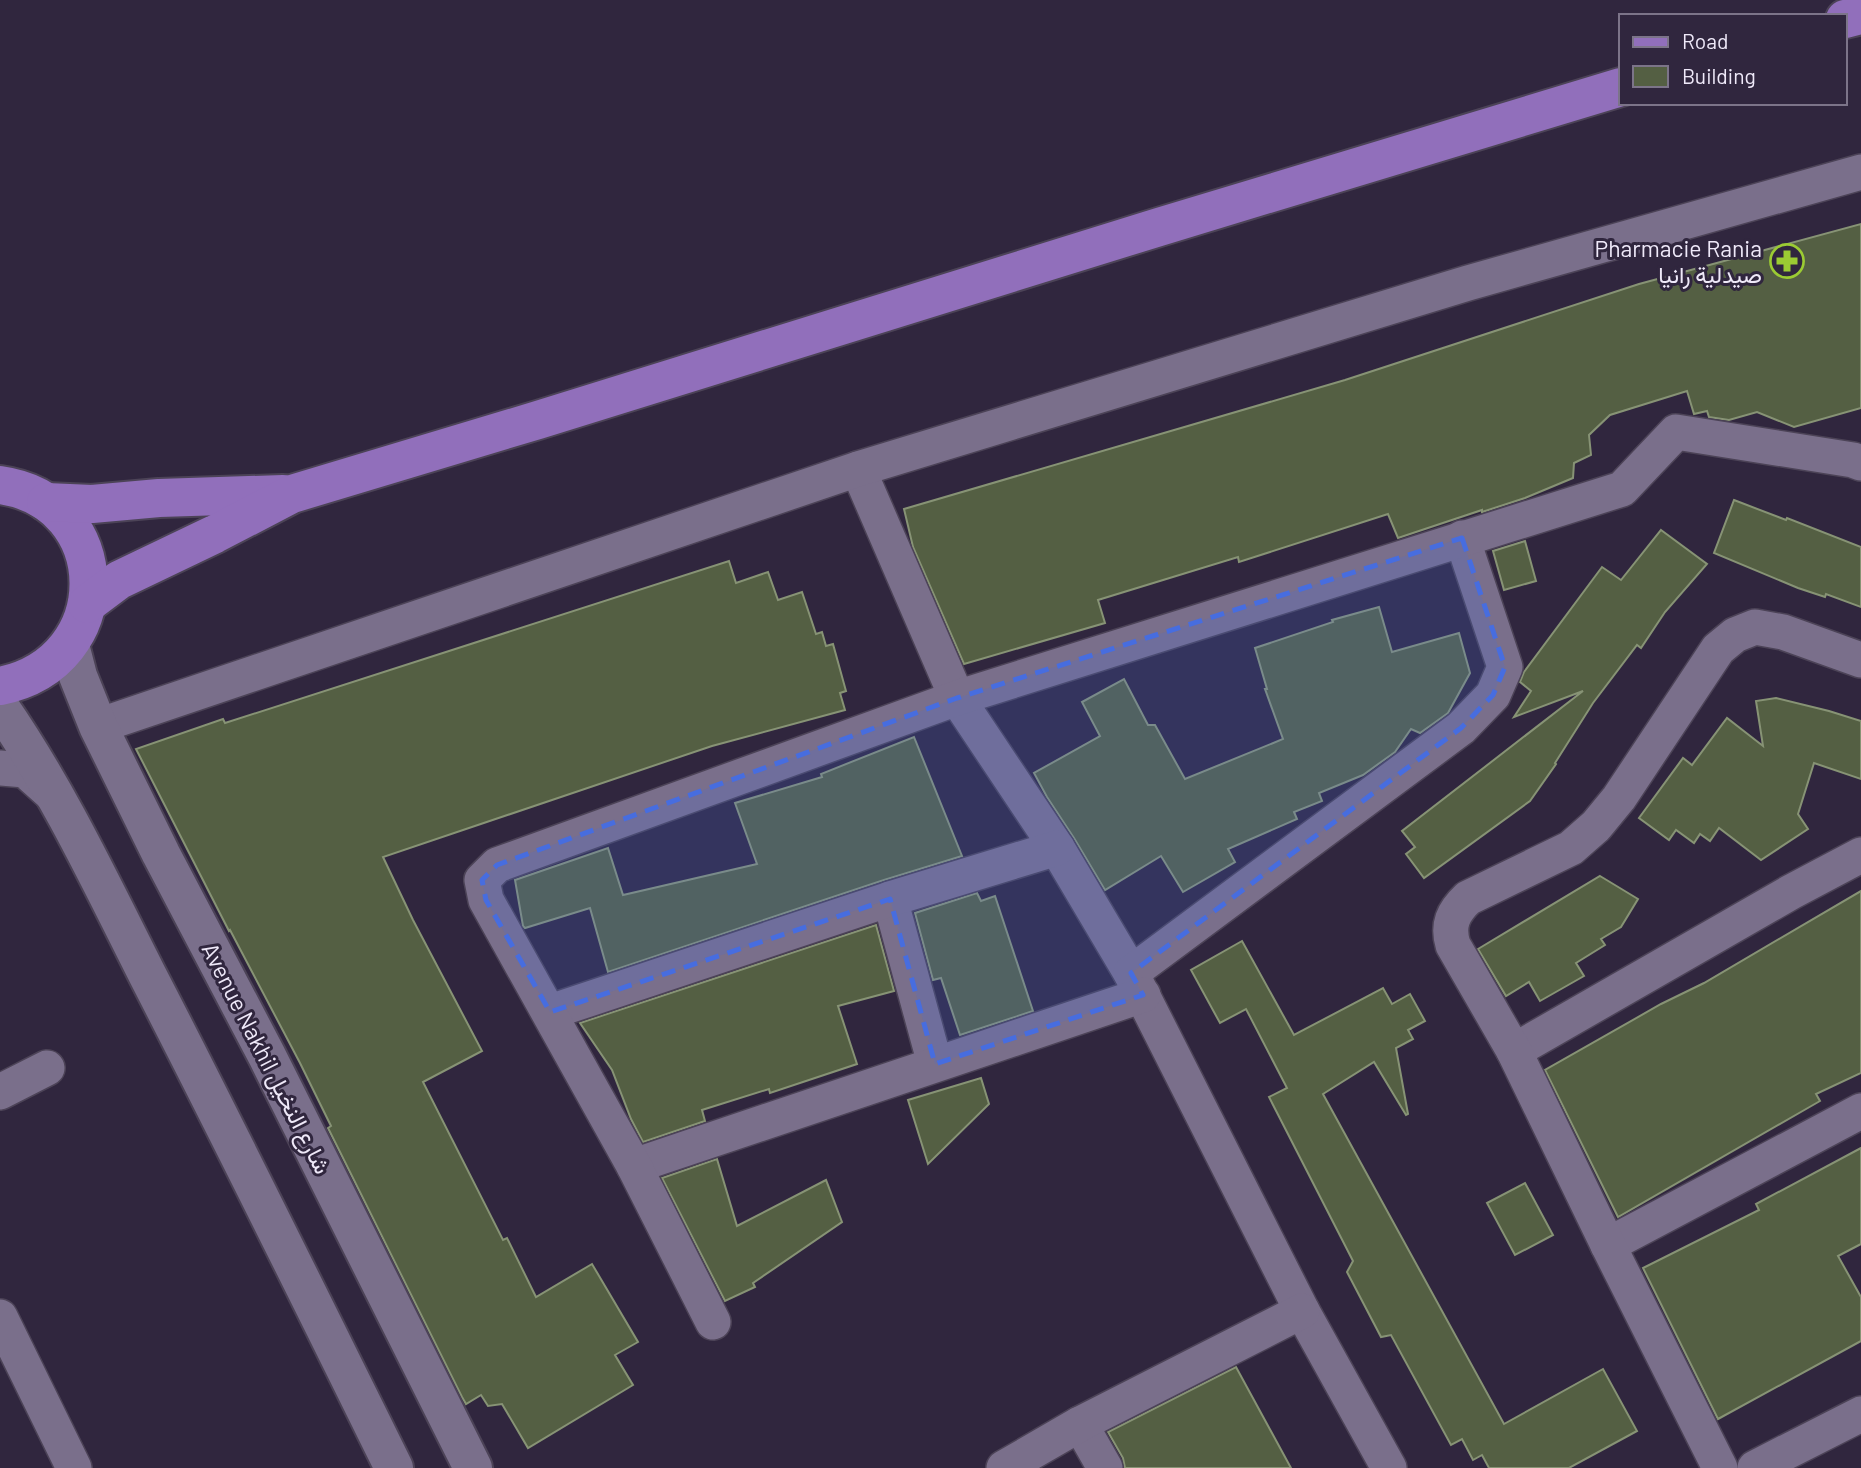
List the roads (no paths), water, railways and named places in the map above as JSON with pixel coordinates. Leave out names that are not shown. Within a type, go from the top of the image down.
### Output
[{"type":"main road","points":[[87,604],[118,580],[292,494],[1619,88]]},
{"type":"main road","points":[[0,485],[21,489],[46,502],[70,526],[82,547],[89,581],[87,604],[81,625],[70,645],[43,670],[21,681],[0,686]]},
{"type":"main road","points":[[46,502],[92,504],[159,498],[292,494]]},
{"type":"street","points":[[98,726],[858,469],[1468,283],[1861,172]]},
{"type":"street","points":[[713,1322],[634,1166],[486,901],[482,880],[497,865],[957,698],[1622,489],[1676,432],[1861,463]]},
{"type":"street","points":[[858,469],[957,698],[1057,848],[1137,984],[1302,1311],[1389,1468]]},
{"type":"street","points":[[634,1166],[935,1065],[1137,984],[1461,728],[1493,695],[1505,667],[1462,538]]},
{"type":"street","points":[[1720,1468],[1514,1051],[1452,945],[1449,933],[1453,918],[1468,898],[1571,848],[1596,826],[1619,798],[1718,649],[1735,635],[1755,627],[1764,628],[1783,632],[1861,660]]},
{"type":"street","name":"Avenue Nakhil شارع النخيل","points":[[70,645],[78,676],[98,726],[474,1468]]},
{"type":"street","points":[[0,707],[23,740],[55,796],[188,1053],[394,1468]]},
{"type":"street","points":[[0,768],[25,770],[55,796]]},
{"type":"street","points":[[550,1012],[1057,848]]},
{"type":"street","points":[[1514,1051],[1791,892],[1861,855]]},
{"type":"street","points":[[890,900],[935,1065]]},
{"type":"street","points":[[0,1092],[47,1068]]},
{"type":"street","points":[[1608,1245],[1861,1111]]},
{"type":"street","points":[[1004,1468],[1080,1424],[1302,1311]]},
{"type":"street","points":[[0,1317],[74,1468]]},
{"type":"street","points":[[1755,1468],[1861,1414]]},
{"type":"street","points":[[1080,1424],[1105,1468]]},
{"type":"place","name":"Pharmacie Rania صيدلية رانيا","points":[[1787,261]]}]
